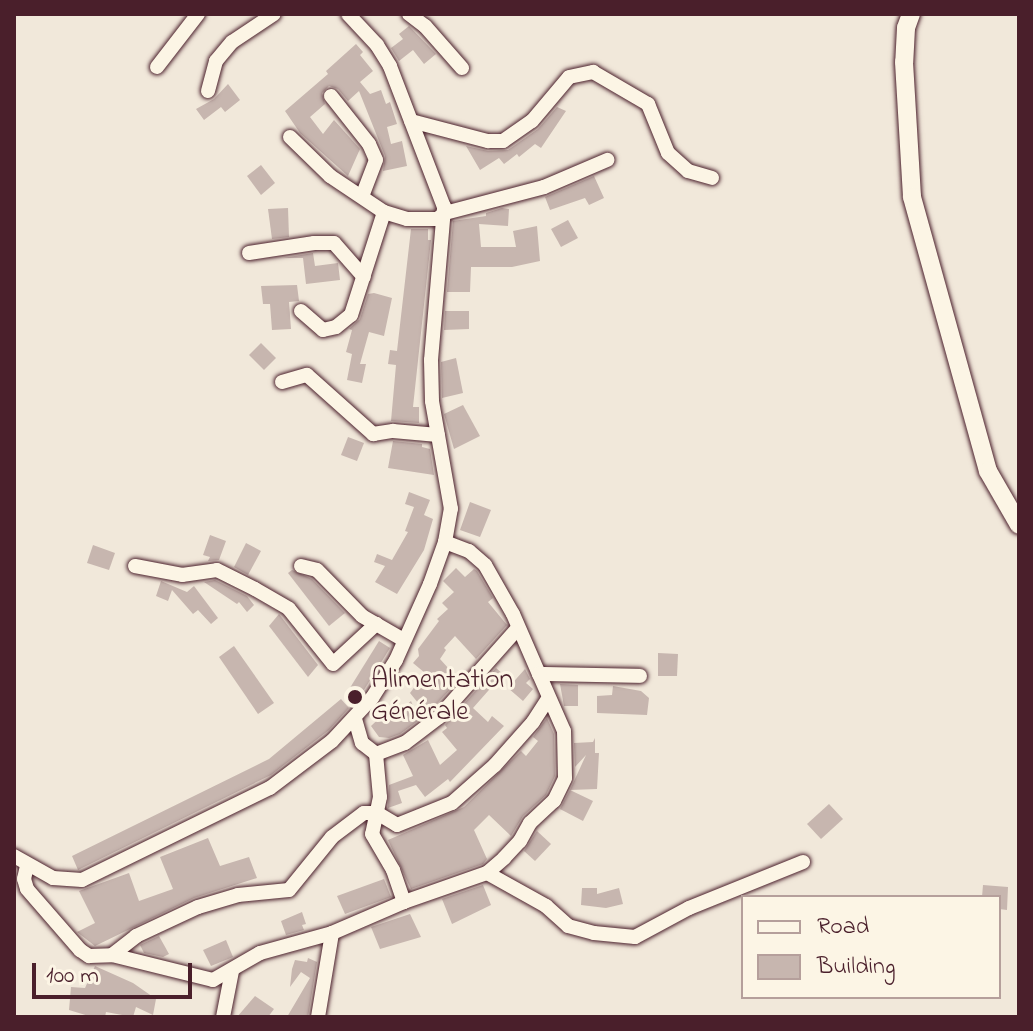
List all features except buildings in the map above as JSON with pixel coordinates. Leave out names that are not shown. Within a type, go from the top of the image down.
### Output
[{"type":"main road","points":[[911,14],[904,43],[905,96],[917,220],[988,471],[1019,525]]},
{"type":"street","points":[[157,67],[198,14]]},
{"type":"street","points":[[208,91],[216,61],[232,42],[274,14]]},
{"type":"street","points":[[14,856],[53,878],[82,880],[270,788],[332,741],[355,719],[396,660],[445,542],[451,509],[432,401],[431,360],[445,213],[390,66],[377,45],[348,14]]},
{"type":"street","points":[[409,14],[425,26],[462,68]]},
{"type":"street","points":[[411,121],[488,141],[503,141],[532,121],[569,77],[593,72],[648,104],[668,153],[688,171],[712,178]]},
{"type":"street","points":[[331,96],[374,154],[375,168],[362,196]]},
{"type":"street","points":[[290,137],[311,161],[384,212],[415,220],[437,219],[445,213],[544,187],[607,160]]},
{"type":"street","points":[[301,311],[323,330],[336,327],[351,315],[384,212]]},
{"type":"street","points":[[249,253],[334,243],[364,277]]},
{"type":"street","points":[[282,382],[301,375],[314,379],[373,434],[393,431],[438,435]]},
{"type":"street","points":[[27,866],[24,879],[27,889],[80,950],[94,957],[112,955],[213,980],[260,953],[332,933],[404,902],[487,873],[520,841],[530,823],[554,801],[563,784],[567,746],[560,717],[548,699],[518,628],[485,565],[469,551],[445,542]]},
{"type":"street","points":[[135,566],[182,575],[217,570],[289,609],[333,664],[376,624]]},
{"type":"street","points":[[301,566],[317,570],[362,616],[404,640]]},
{"type":"street","points":[[376,754],[425,730],[518,628]]},
{"type":"street","points":[[539,674],[640,676]]},
{"type":"street","points":[[112,955],[136,936],[198,907],[238,895],[289,890],[332,837],[364,813],[377,813],[393,824],[403,824],[467,794],[533,722],[548,699]]},
{"type":"street","points":[[355,719],[362,743],[376,754],[381,781],[372,834],[393,870],[404,902]]},
{"type":"street","points":[[487,873],[546,906],[568,926],[635,937],[689,908],[803,862]]},
{"type":"street","points":[[318,1017],[332,933]]},
{"type":"street","points":[[223,1017],[232,971]]},
{"type":"place","name":"Alimentation Générale","points":[[355,697]]}]
